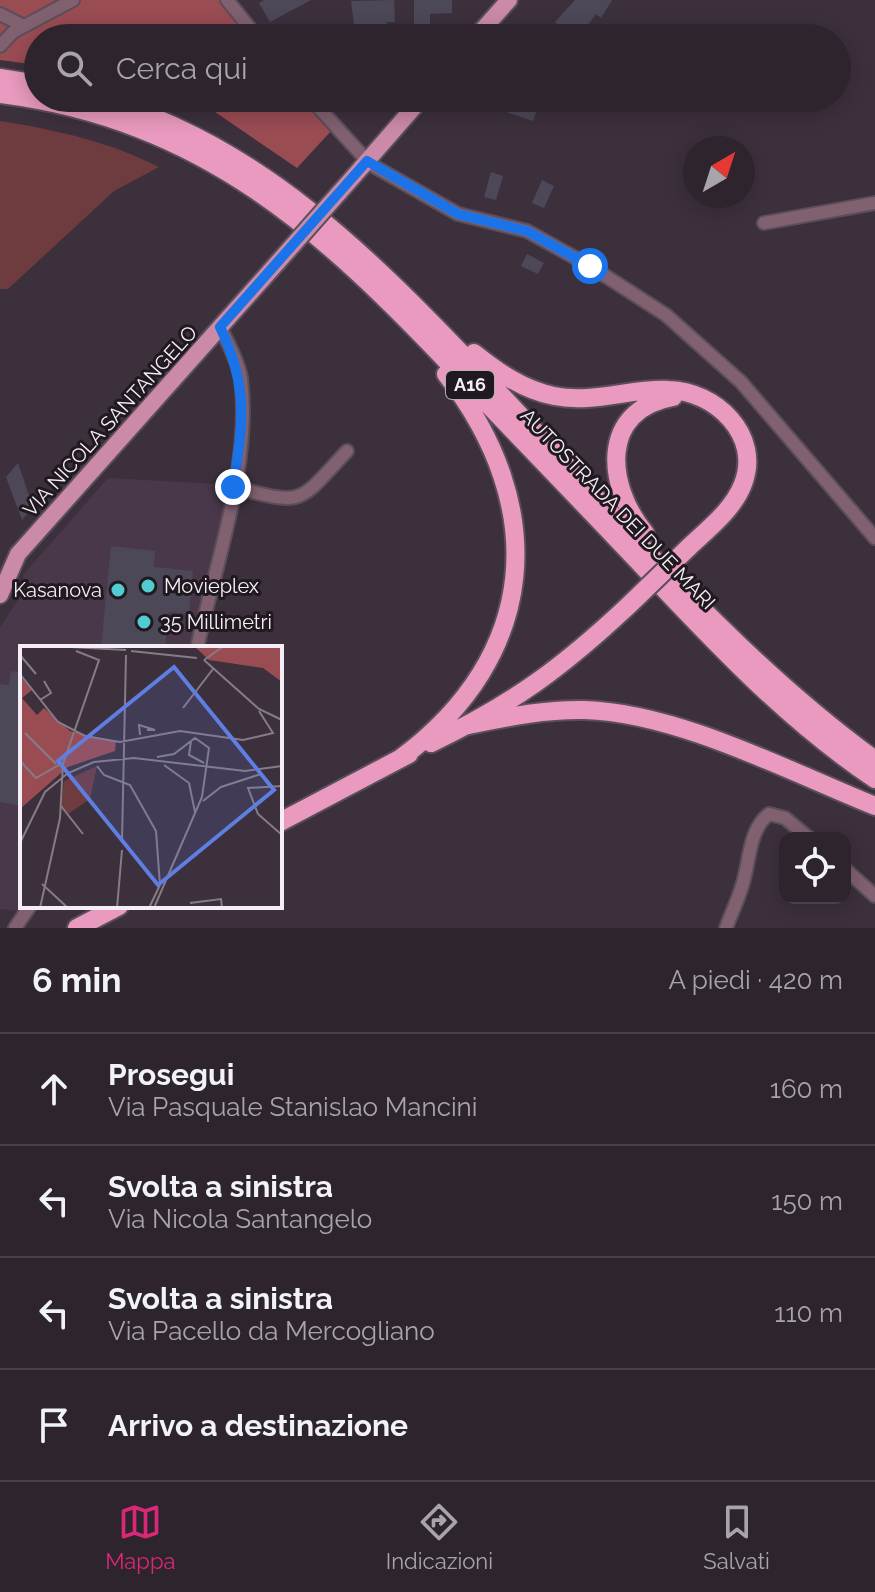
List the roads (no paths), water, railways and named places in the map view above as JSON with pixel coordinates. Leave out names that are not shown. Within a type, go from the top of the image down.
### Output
[{"type":"highway","points":[[0,78],[24,82]]},
{"type":"highway","name":"AUTOSTRADA DEI DUE MARI","points":[[0,94],[24,98]]},
{"type":"highway","name":"AUTOSTRADA DEI DUE MARI","points":[[87,112],[152,133],[202,156],[271,197],[322,238],[396,308],[713,640],[778,703],[875,779]]},
{"type":"highway","name":"AUTOSTRADA DEI DUE MARI","points":[[134,112],[194,135],[280,185],[364,255],[725,631],[789,692],[875,760]]},
{"type":"highway","points":[[194,135],[251,159],[311,198],[370,249],[468,347],[514,381],[538,392],[566,398],[669,390],[696,396],[718,406],[733,421],[743,439],[747,463],[744,483],[736,499],[629,605],[544,680],[469,725],[282,821]]},
{"type":"highway","points":[[271,197],[441,367],[480,426],[508,494],[516,566],[511,599],[496,647],[460,706],[401,758]]},
{"type":"highway","points":[[696,396],[670,397],[650,404],[625,426],[615,456],[617,479],[625,502],[639,526],[681,572],[849,742]]},
{"type":"highway","points":[[469,725],[561,710],[624,714],[696,734],[875,806]]},
{"type":"highway","points":[[85,925],[115,908]]},
{"type":"main road","points":[[488,24],[509,0]]},
{"type":"main road","name":"VIA NICOLA SANTANGELO","points":[[0,595],[18,554],[410,112]]},
{"type":"main road","name":"VIA NICOLA SANTANGELO","points":[[0,562],[18,554]]},
{"type":"street","points":[[27,24],[73,0]]},
{"type":"street","points":[[227,0],[247,24]]},
{"type":"street","points":[[0,14],[18,29]]},
{"type":"street","points":[[0,46],[24,26]]},
{"type":"street","points":[[321,112],[364,164],[458,214],[527,231],[590,266],[666,315],[741,382],[875,538]]},
{"type":"street","points":[[764,223],[875,203]]},
{"type":"street","points":[[198,646],[227,538],[241,417],[241,376],[220,327]]},
{"type":"street","points":[[233,487],[283,500],[305,496],[347,451]]},
{"type":"street","points":[[726,928],[743,883],[750,849],[764,818],[769,814],[785,818],[802,832]]},
{"type":"street","points":[[851,874],[875,896]]},
{"type":"street","points":[[15,928],[29,908]]},
{"type":"place","name":"Movieplex","points":[[148,586]]},
{"type":"place","name":"Kasanova","points":[[118,590]]},
{"type":"place","name":"35 Millimetri","points":[[144,622]]}]
